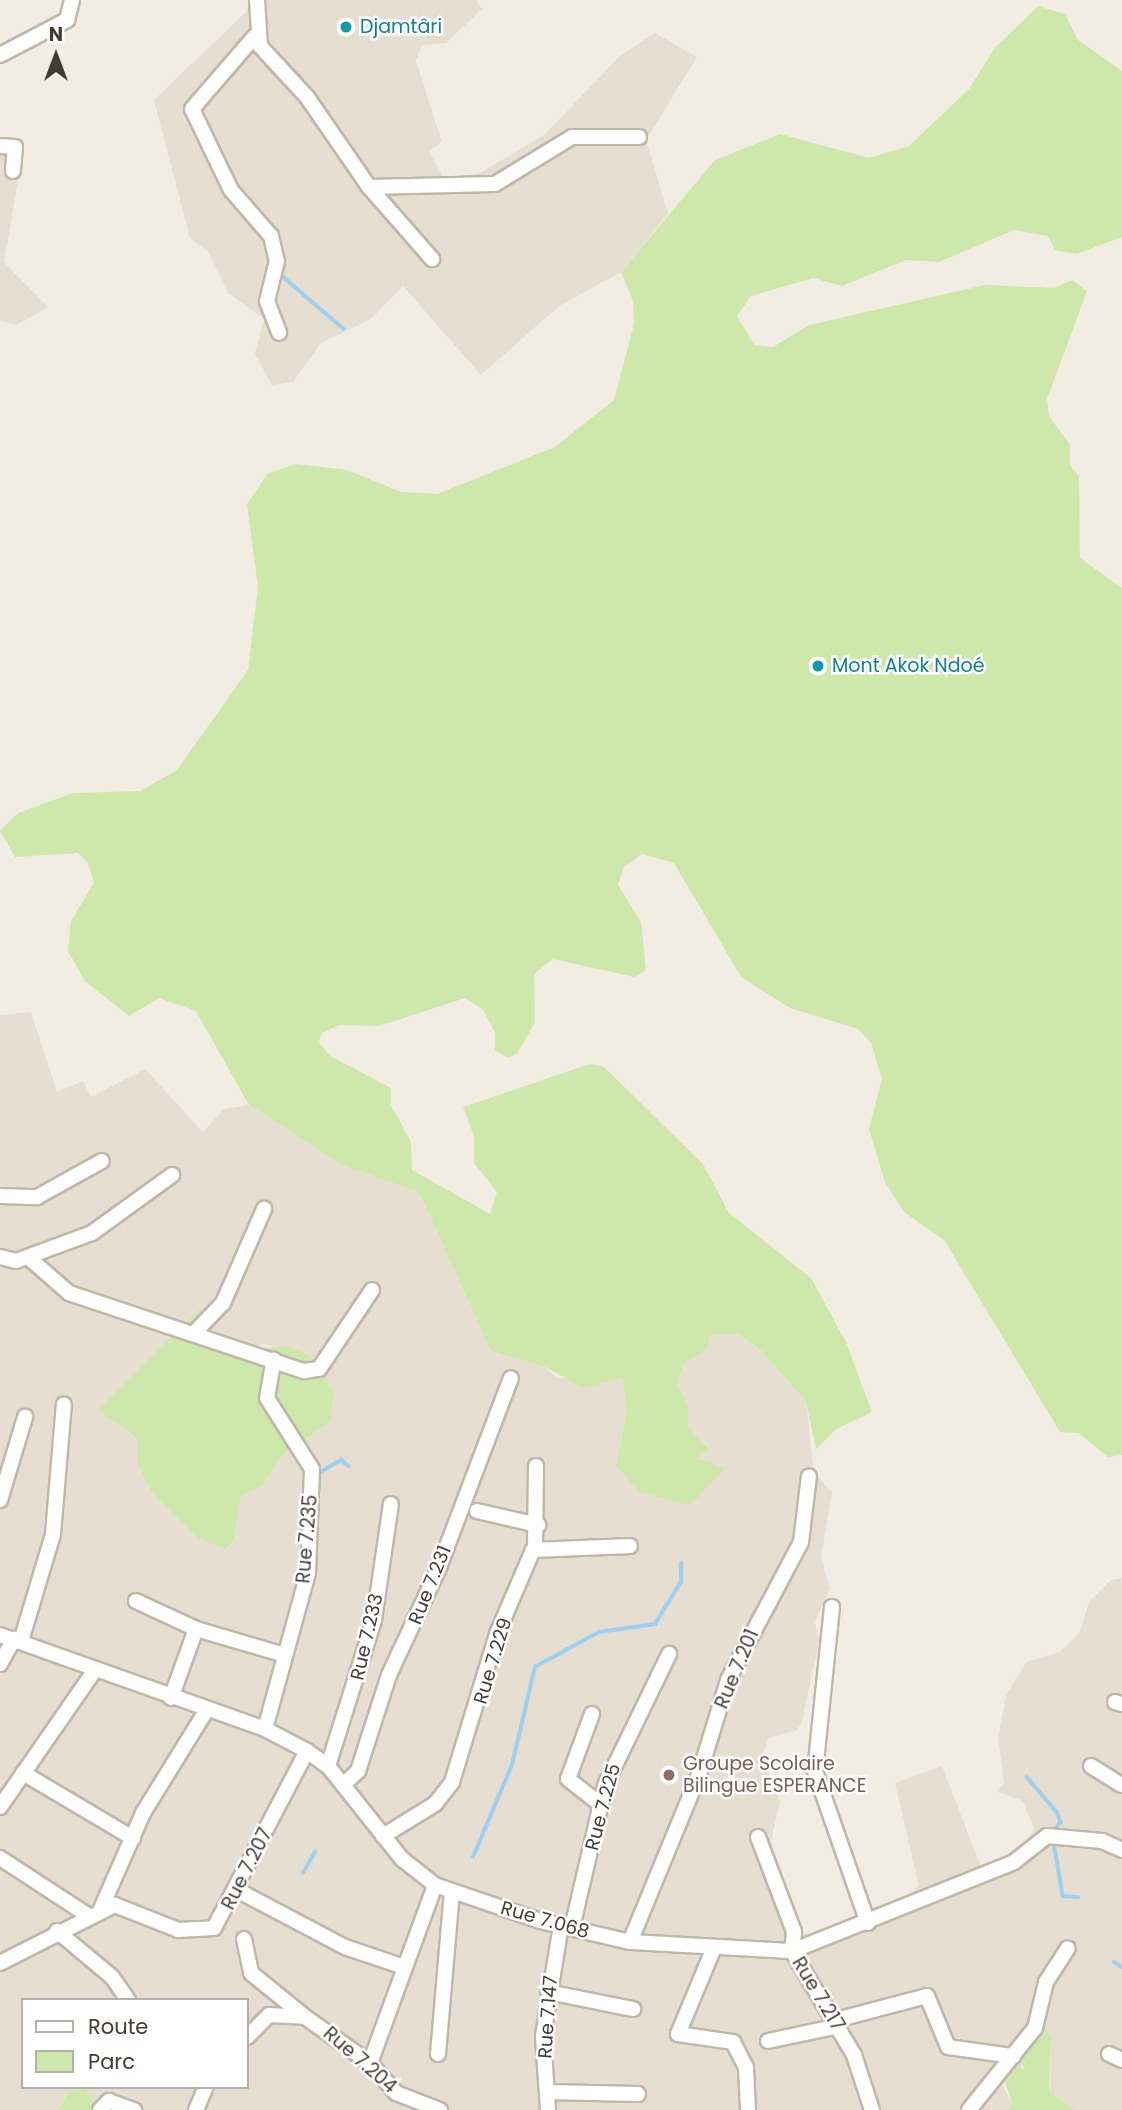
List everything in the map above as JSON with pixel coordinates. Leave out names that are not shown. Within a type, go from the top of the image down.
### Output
[{"type":"street","points":[[0,55],[66,20],[72,0]]},
{"type":"street","points":[[257,0],[255,36],[192,109],[231,190],[271,236],[277,261],[267,301],[279,333]]},
{"type":"street","points":[[255,36],[307,97],[369,187],[432,259]]},
{"type":"street","points":[[369,187],[495,184],[572,137],[639,137]]},
{"type":"street","points":[[0,146],[15,147],[13,171]]},
{"type":"street","points":[[0,1196],[37,1197],[102,1161]]},
{"type":"street","points":[[0,1257],[28,1257],[92,1233],[172,1174]]},
{"type":"street","points":[[195,1332],[223,1303],[264,1209]]},
{"type":"street","points":[[28,1257],[69,1293],[171,1332],[195,1332],[274,1360],[316,1370],[372,1290]]},
{"type":"street","name":"Rue 7.235","points":[[265,1730],[308,1573],[312,1469],[267,1398],[274,1360]]},
{"type":"street","name":"Rue 7.231","points":[[343,1785],[358,1771],[389,1675],[438,1570],[511,1378]]},
{"type":"street","points":[[0,1664],[53,1534],[64,1404]]},
{"type":"street","points":[[0,1500],[25,1417]]},
{"type":"street","name":"Rue 7.229","points":[[383,1836],[435,1804],[452,1782],[497,1634],[535,1548],[538,1525],[536,1466]]},
{"type":"street","name":"Rue 7.201","points":[[630,1942],[699,1775],[728,1680],[801,1542],[809,1476]]},
{"type":"street","name":"Rue 7.233","points":[[328,1766],[374,1620],[391,1504]]},
{"type":"street","points":[[477,1511],[538,1525]]},
{"type":"street","points":[[535,1548],[630,1546]]},
{"type":"street","points":[[136,1601],[196,1629],[285,1656]]},
{"type":"street","points":[[832,1607],[815,1771],[830,1829],[868,1923]]},
{"type":"street","points":[[171,1698],[196,1629]]},
{"type":"street","name":"Rue 7.068","points":[[12,1638],[206,1711],[265,1730],[307,1751],[328,1766],[383,1836],[435,1885],[566,1927],[630,1942],[713,1950],[792,1951],[868,1923],[1014,1862],[1047,1836],[1122,1850]]},
{"type":"street","name":"Rue 7.225","points":[[566,1927],[613,1762],[669,1654]]},
{"type":"street","points":[[0,1807],[95,1670]]},
{"type":"street","points":[[0,1857],[94,1914],[133,1838],[206,1711]]},
{"type":"street","points":[[593,1714],[568,1779],[600,1804]]},
{"type":"street","name":"Rue 7.207","points":[[0,1962],[57,1931],[115,1905],[178,1930],[205,1931],[219,1924],[307,1751]]},
{"type":"street","points":[[1091,1766],[1122,1785]]},
{"type":"street","points":[[23,1773],[133,1838]]},
{"type":"street","name":"Rue 7.217","points":[[758,1837],[794,1933],[792,1951],[837,2023],[872,2110]]},
{"type":"street","points":[[370,2063],[401,1966],[435,1885]]},
{"type":"street","points":[[235,1889],[345,1947],[401,1966]]},
{"type":"street","points":[[438,2054],[452,1892]]},
{"type":"street","name":"Rue 7.147","points":[[548,2110],[548,1992],[566,1927]]},
{"type":"street","points":[[57,1931],[112,1977],[127,1998]]},
{"type":"street","points":[[244,1939],[251,1973],[305,2017]]},
{"type":"street","points":[[969,2110],[989,2093],[1035,2028],[1044,1989],[1068,1948]]},
{"type":"street","points":[[713,1950],[678,2035],[733,2042],[746,2067],[748,2110]]},
{"type":"street","points":[[548,1992],[633,2009]]},
{"type":"street","points":[[768,2041],[927,1996],[948,2047],[1013,2056]]},
{"type":"street","name":"Rue 7.204","points":[[248,2036],[269,2015],[305,2017],[370,2063],[396,2093],[439,2110]]},
{"type":"street","points":[[196,2110],[204,2089]]},
{"type":"street","points":[[547,2092],[638,2094]]},
{"type":"street","points":[[100,2110],[109,2101],[134,2110]]},
{"type":"shaded area","points":[[249,0],[476,0],[482,9],[446,43],[422,45],[416,61],[442,142],[429,151],[445,180],[480,173],[544,135],[620,56],[655,33],[697,57],[646,140],[668,214],[621,272],[559,306],[481,375],[403,286],[371,319],[321,343],[293,382],[272,385],[255,354],[264,319],[228,293],[208,252],[190,238],[154,100],[247,11]]},
{"type":"shaded area","points":[[0,137],[24,145],[4,262],[48,307],[17,325],[0,321]]},
{"type":"shaded area","points":[[31,1012],[57,1092],[83,1081],[91,1097],[145,1069],[203,1132],[224,1109],[249,1105],[344,1166],[419,1192],[491,1351],[546,1367],[557,1378],[622,1378],[627,1410],[616,1465],[724,1468],[697,1458],[709,1447],[686,1427],[689,1407],[677,1383],[685,1362],[707,1350],[708,1336],[737,1334],[762,1351],[806,1402],[814,1472],[832,1493],[821,1557],[830,1589],[815,1622],[819,1640],[802,1722],[797,1730],[769,1738],[762,1755],[780,1802],[767,1857],[787,1890],[784,1910],[800,1933],[818,1935],[889,1908],[919,1886],[895,1783],[942,1766],[981,1867],[1025,1846],[1034,1829],[1023,1801],[996,1791],[1004,1784],[998,1738],[1006,1696],[1026,1662],[1060,1652],[1080,1632],[1089,1602],[1111,1580],[1122,1578],[1122,2110],[1075,2110],[1050,2093],[1051,2038],[1002,2085],[1012,2102],[1008,2110],[96,2110],[69,2091],[58,2110],[0,2110],[0,1015]],"holes":[[[200,1309],[207,1342],[225,1352],[266,1344],[311,1356],[331,1421],[280,1457],[263,1486],[241,1496],[234,1540],[198,1538],[151,1492],[138,1465],[138,1439]]]},
{"type":"green space","points":[[1038,6],[1065,14],[1078,40],[1122,71],[1122,237],[1077,254],[1055,250],[1048,236],[1014,230],[939,262],[906,260],[842,286],[813,278],[751,296],[737,316],[754,345],[773,347],[809,325],[985,285],[1054,288],[1072,280],[1087,291],[1047,399],[1049,416],[1070,445],[1070,466],[1079,476],[1080,558],[1122,588],[1122,1455],[1108,1457],[1079,1433],[1060,1432],[944,1240],[904,1212],[885,1182],[869,1129],[882,1079],[871,1043],[858,1029],[790,1008],[741,977],[674,863],[642,854],[624,867],[618,885],[641,922],[646,970],[634,977],[553,959],[534,974],[535,1022],[517,1054],[508,1058],[495,1050],[495,1033],[483,1009],[465,998],[379,1026],[339,1025],[322,1033],[319,1042],[330,1056],[391,1088],[391,1105],[411,1142],[412,1170],[490,1214],[497,1192],[474,1163],[474,1136],[463,1107],[590,1064],[604,1067],[703,1164],[729,1213],[811,1278],[846,1342],[872,1412],[835,1430],[816,1449],[806,1402],[762,1351],[737,1334],[709,1336],[707,1350],[685,1362],[677,1383],[689,1407],[687,1427],[709,1448],[697,1458],[725,1468],[690,1505],[639,1492],[616,1465],[627,1410],[622,1378],[583,1388],[546,1367],[491,1351],[419,1192],[344,1166],[249,1105],[196,1011],[159,998],[129,1016],[85,981],[68,951],[71,921],[94,883],[88,863],[78,853],[15,857],[0,831],[18,813],[73,793],[140,791],[177,770],[248,670],[258,587],[247,504],[268,473],[297,464],[347,470],[401,492],[437,494],[555,447],[614,400],[634,324],[633,301],[621,272],[715,160],[780,134],[869,158],[909,146],[969,89],[995,48]]},
{"type":"green space","points":[[201,1308],[207,1342],[225,1352],[287,1346],[311,1356],[333,1392],[331,1421],[280,1457],[263,1486],[241,1496],[234,1540],[225,1549],[198,1538],[151,1492],[138,1465],[138,1439],[98,1410]]},
{"type":"green space","points":[[1044,2024],[1051,2038],[1049,2091],[1075,2110],[1008,2110],[1012,2102],[1003,2076],[1014,2066],[1024,2069],[1020,2050]]},
{"type":"green space","points":[[86,2089],[96,2110],[58,2110],[69,2091]]},
{"type":"waterway","points":[[280,274],[344,329]]},
{"type":"waterway","points":[[319,1473],[341,1460],[349,1466]]},
{"type":"waterway","points":[[473,1857],[512,1765],[535,1667],[599,1632],[655,1624],[681,1582],[681,1563]]},
{"type":"waterway","points":[[1027,1777],[1057,1812],[1061,1822],[1054,1831]]},
{"type":"waterway","points":[[1054,1842],[1063,1896],[1078,1897]]},
{"type":"waterway","points":[[303,1873],[315,1852]]},
{"type":"waterway","points":[[1114,1962],[1122,1967]]},
{"type":"place","name":"Djamtâri","points":[[346,27]]},
{"type":"place","name":"Mont Akok Ndoé","points":[[818,666]]},
{"type":"place","name":"Groupe Scolaire Bilingue ESPERANCE","points":[[669,1775]]}]
